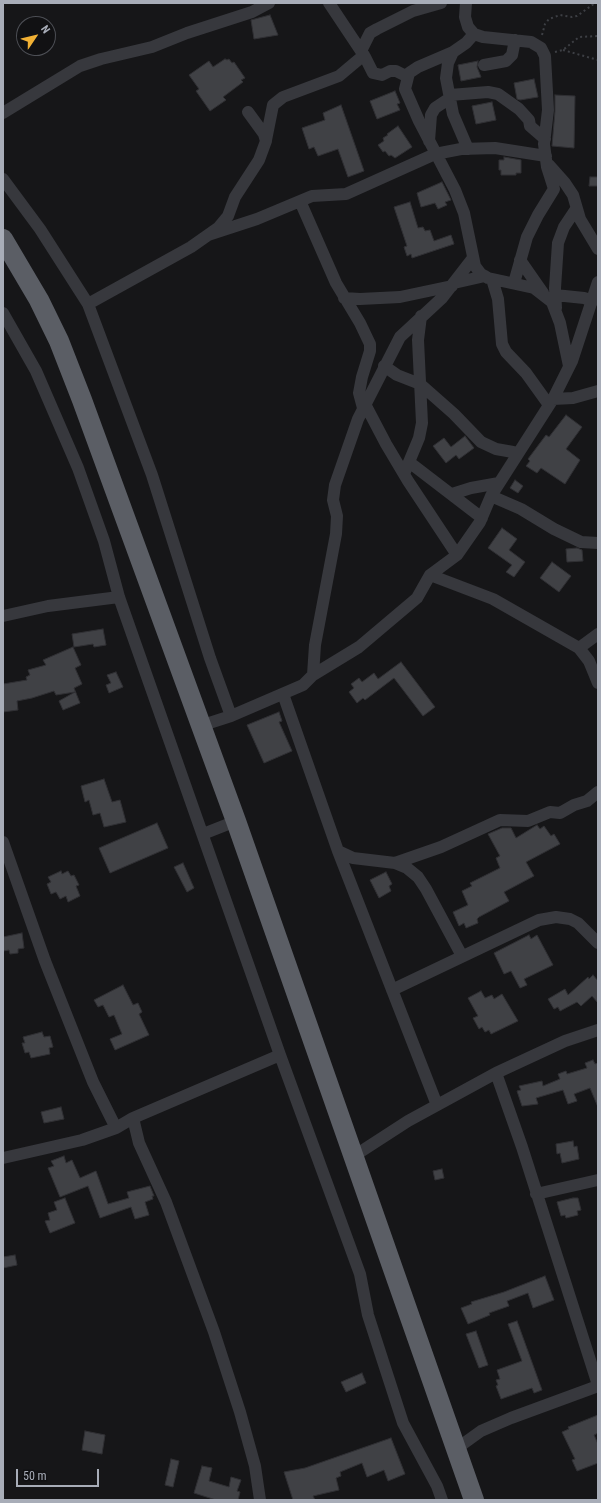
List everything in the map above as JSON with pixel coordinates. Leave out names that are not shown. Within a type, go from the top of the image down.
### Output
[{"type":"highway","points":[[3,239],[39,300],[59,341],[82,400],[236,821],[474,1500]]},
{"type":"street","points":[[3,113],[80,66],[101,59],[152,47],[187,32],[252,12],[268,3]]},
{"type":"street","points":[[329,3],[362,53],[373,73],[382,75],[390,71],[396,71],[408,77]]},
{"type":"street","points":[[88,304],[145,274],[208,235],[228,216],[235,197],[259,160],[266,142],[273,105],[283,97],[340,76],[362,53],[370,33],[413,11],[441,3]]},
{"type":"street","points":[[466,3],[465,17],[468,27],[474,34],[483,37],[531,42],[542,50],[545,56],[548,110],[545,139],[546,159],[554,189],[538,215],[520,260],[514,283]]},
{"type":"street","points":[[474,34],[466,43],[453,52],[418,66],[409,73],[405,89],[429,142],[455,190],[464,213],[475,266],[488,278],[498,299],[502,344],[506,352],[551,402]]},
{"type":"street","points":[[484,66],[506,61],[512,55],[515,40]]},
{"type":"street","points":[[453,52],[446,71],[453,114],[468,149]]},
{"type":"street","points":[[429,142],[431,115],[435,108],[450,96],[488,92],[498,94],[519,109],[529,120],[530,126],[545,139]]},
{"type":"street","points":[[248,112],[264,134],[266,142]]},
{"type":"street","points":[[208,235],[257,219],[312,196],[346,194],[435,154],[468,149],[495,148],[546,159],[573,195],[580,219],[598,249]]},
{"type":"street","points":[[3,179],[40,229],[88,304],[152,475],[210,658],[231,716]]},
{"type":"street","points":[[300,201],[344,298],[364,330],[371,348],[362,377],[359,393],[364,406],[404,474],[457,555]]},
{"type":"street","points":[[550,295],[558,243],[564,226],[576,209]]},
{"type":"street","points":[[312,675],[315,645],[336,534],[336,516],[333,500],[335,485],[364,406],[400,337],[442,298],[473,258]]},
{"type":"street","points":[[520,260],[550,295],[556,312],[569,366]]},
{"type":"street","points":[[344,298],[367,299],[400,297],[488,278],[534,288],[550,295],[595,300]]},
{"type":"street","points":[[200,726],[231,716],[303,685],[312,675],[359,647],[417,598],[430,575],[457,555],[482,518],[491,496],[551,402],[569,366],[595,300],[598,282]]},
{"type":"street","points":[[3,314],[6,325],[36,371],[78,468],[104,541],[119,597],[280,1055],[360,1274],[368,1315],[403,1423],[437,1486],[442,1500]]},
{"type":"street","points":[[404,474],[419,438],[422,423],[418,340],[422,316]]},
{"type":"street","points":[[384,366],[397,375],[420,384],[454,414],[481,442],[496,449],[513,452]]},
{"type":"street","points":[[551,402],[598,391]]},
{"type":"street","points":[[409,462],[482,518]]},
{"type":"street","points":[[452,494],[471,488],[499,483]]},
{"type":"street","points":[[491,496],[521,509],[554,529],[581,542],[598,544]]},
{"type":"street","points":[[430,575],[493,600],[582,651],[593,668],[598,683]]},
{"type":"street","points":[[3,616],[48,606],[119,597]]},
{"type":"street","points":[[582,651],[598,634]]},
{"type":"street","points":[[582,651],[598,643]]},
{"type":"street","points":[[283,694],[338,851],[437,1105]]},
{"type":"street","points":[[394,863],[441,847],[500,820],[528,821],[550,812],[560,813],[574,805],[587,801],[598,792]]},
{"type":"street","points":[[203,834],[236,821]]},
{"type":"street","points":[[3,842],[45,961],[93,1082],[116,1128]]},
{"type":"street","points":[[338,851],[353,858],[394,863],[407,868],[418,878],[430,895],[462,956]]},
{"type":"street","points":[[392,990],[539,920],[556,917],[570,919],[578,923],[598,944]]},
{"type":"street","points":[[354,1156],[408,1121],[496,1073],[558,1044],[598,1030]]},
{"type":"street","points":[[3,1158],[82,1140],[116,1128],[133,1118],[280,1055]]},
{"type":"street","points":[[456,1449],[481,1431],[598,1386],[496,1073]]},
{"type":"street","points":[[133,1118],[139,1143],[166,1202],[219,1347],[255,1466],[260,1500]]},
{"type":"street","points":[[536,1194],[598,1180]]},
{"type":"path","points":[[595,3],[577,16],[572,17],[560,15],[549,19],[544,27],[542,50],[558,52],[563,50],[579,37],[598,36]]},
{"type":"path","points":[[563,50],[598,60]]},
{"type":"building","points":[[270,15],[278,35],[254,39],[251,20]]},
{"type":"building","points":[[225,59],[229,59],[232,63],[234,62],[245,78],[241,80],[243,82],[223,97],[226,100],[210,111],[196,91],[199,89],[189,75],[209,61],[213,67]]},
{"type":"building","points":[[478,61],[477,67],[481,77],[461,81],[458,65]]},
{"type":"building","points":[[534,79],[538,97],[520,100],[517,99],[514,83]]},
{"type":"building","points":[[395,91],[400,103],[397,104],[400,110],[377,119],[370,101]]},
{"type":"building","points":[[555,95],[575,96],[574,148],[552,146]]},
{"type":"building","points":[[492,102],[496,120],[476,124],[472,106]]},
{"type":"building","points":[[341,105],[364,171],[348,177],[338,149],[318,156],[314,147],[309,149],[302,128],[325,120],[323,113]]},
{"type":"building","points":[[398,126],[412,147],[395,158],[391,155],[389,156],[385,151],[383,152],[378,145],[384,141],[383,138],[388,135],[387,134]]},
{"type":"building","points":[[504,157],[521,160],[521,173],[516,173],[516,175],[501,175],[501,170],[499,170],[499,160],[504,160]]},
{"type":"building","points":[[590,177],[598,177],[598,186],[589,186]]},
{"type":"building","points":[[442,182],[451,200],[445,202],[447,205],[438,209],[435,203],[421,207],[417,193]]},
{"type":"building","points":[[410,202],[418,228],[423,227],[425,231],[430,230],[434,241],[451,235],[454,244],[412,258],[411,254],[407,256],[404,247],[407,246],[394,207]]},
{"type":"building","points":[[566,415],[582,427],[566,449],[580,460],[565,484],[541,468],[537,473],[526,466],[530,461],[528,459],[546,435],[549,437]]},
{"type":"building","points":[[465,436],[474,448],[459,459],[456,455],[446,463],[433,446],[444,438],[451,447]]},
{"type":"building","points":[[515,480],[523,486],[518,493],[510,488]]},
{"type":"building","points":[[502,528],[517,539],[509,550],[525,562],[514,577],[506,572],[512,565],[488,548]]},
{"type":"building","points":[[577,548],[582,550],[583,561],[567,562],[566,549]]},
{"type":"building","points":[[552,562],[571,576],[559,592],[540,578]]},
{"type":"building","points":[[103,629],[106,645],[94,647],[93,644],[74,647],[72,634]]},
{"type":"building","points":[[73,647],[81,665],[75,668],[82,684],[74,688],[80,703],[63,710],[59,701],[75,692],[56,695],[54,691],[17,701],[18,710],[3,712],[3,684],[27,680],[26,677],[30,675],[28,670],[46,665],[43,660]]},
{"type":"building","points":[[401,662],[435,707],[423,716],[394,678],[365,700],[363,698],[357,703],[349,692],[354,688],[351,684],[359,678],[362,682],[374,673],[378,679]]},
{"type":"building","points":[[116,672],[123,687],[109,693],[106,685],[111,683],[107,675]]},
{"type":"building","points":[[279,712],[282,721],[279,722],[292,751],[264,763],[247,725]]},
{"type":"building","points":[[104,779],[112,802],[120,800],[126,822],[104,827],[100,813],[93,815],[89,800],[85,802],[81,786]]},
{"type":"building","points":[[157,823],[168,848],[110,873],[99,848]]},
{"type":"building","points":[[537,825],[540,829],[544,826],[551,836],[554,834],[560,844],[526,862],[534,876],[504,892],[509,901],[479,917],[477,919],[478,923],[466,928],[464,923],[459,926],[453,912],[468,905],[462,891],[472,886],[470,883],[500,868],[496,858],[500,856],[488,834],[502,828],[511,828],[516,838]]},
{"type":"building","points":[[183,863],[194,888],[187,892],[174,867]]},
{"type":"building","points":[[61,871],[62,874],[68,871],[71,876],[74,875],[79,885],[76,886],[80,896],[68,902],[66,896],[60,899],[56,892],[51,894],[47,884],[51,882],[48,877]]},
{"type":"building","points":[[386,872],[392,884],[389,886],[391,891],[379,898],[370,880]]},
{"type":"building","points":[[22,933],[24,948],[18,949],[18,953],[10,954],[9,950],[3,951],[3,937]]},
{"type":"building","points":[[529,935],[531,939],[537,935],[553,965],[524,979],[527,985],[520,988],[511,971],[504,974],[494,953]]},
{"type":"building","points":[[593,975],[598,981],[598,1003],[592,996],[581,1006],[577,1002],[560,1011],[558,1007],[554,1009],[548,999],[565,989],[568,995],[588,977],[589,979]]},
{"type":"building","points":[[123,985],[133,1005],[138,1003],[142,1012],[139,1014],[149,1035],[115,1050],[110,1039],[122,1034],[114,1015],[109,1017],[103,1005],[98,1007],[94,1000]]},
{"type":"building","points":[[481,991],[485,998],[492,995],[494,999],[502,994],[518,1021],[491,1034],[489,1030],[485,1032],[482,1027],[479,1029],[473,1018],[478,1016],[468,998]]},
{"type":"building","points":[[42,1032],[44,1037],[50,1036],[53,1047],[49,1048],[50,1054],[31,1058],[29,1052],[25,1053],[22,1043],[25,1043],[23,1037]]},
{"type":"building","points":[[593,1060],[595,1064],[598,1063],[598,1107],[590,1088],[574,1094],[577,1101],[568,1104],[563,1090],[536,1098],[538,1104],[522,1106],[517,1091],[521,1090],[519,1086],[542,1081],[543,1086],[560,1079],[558,1074],[566,1071],[567,1074],[587,1068],[585,1063]]},
{"type":"building","points":[[61,1107],[64,1119],[44,1123],[41,1112]]},
{"type":"building","points":[[573,1141],[574,1147],[577,1146],[579,1159],[562,1163],[560,1153],[557,1154],[556,1144]]},
{"type":"building","points":[[64,1156],[66,1163],[72,1160],[80,1178],[96,1171],[108,1204],[129,1198],[127,1192],[150,1186],[154,1196],[152,1196],[153,1199],[145,1202],[149,1215],[135,1219],[131,1207],[100,1218],[88,1186],[60,1197],[48,1168],[54,1166],[51,1161]]},
{"type":"building","points":[[442,1169],[444,1178],[435,1180],[433,1171]]},
{"type":"building","points":[[65,1198],[75,1223],[50,1233],[45,1221],[50,1220],[48,1213],[57,1210],[54,1202]]},
{"type":"building","points":[[578,1198],[581,1210],[577,1211],[578,1215],[566,1218],[565,1215],[561,1216],[557,1202]]},
{"type":"building","points":[[15,1255],[17,1265],[3,1268],[3,1257]]},
{"type":"building","points":[[545,1276],[554,1300],[533,1308],[528,1293],[507,1301],[509,1306],[489,1313],[490,1315],[468,1324],[461,1308],[472,1304],[471,1302],[504,1292]]},
{"type":"building","points":[[517,1321],[542,1390],[534,1393],[532,1388],[501,1399],[496,1386],[498,1385],[496,1380],[500,1379],[497,1370],[522,1361],[508,1324]]},
{"type":"building","points":[[476,1331],[488,1365],[479,1368],[466,1334]]},
{"type":"building","points":[[362,1373],[366,1383],[346,1392],[341,1382]]},
{"type":"building","points":[[598,1415],[598,1433],[594,1435],[598,1444],[598,1463],[577,1471],[572,1460],[575,1459],[562,1432],[569,1429],[568,1427]]},
{"type":"building","points":[[85,1431],[105,1435],[102,1454],[82,1450]]},
{"type":"building","points":[[391,1438],[405,1474],[388,1481],[384,1470],[367,1477],[362,1463],[340,1472],[341,1476],[336,1478],[339,1490],[313,1496],[315,1500],[293,1500],[284,1472],[305,1468]]},
{"type":"building","points":[[171,1459],[179,1461],[173,1487],[165,1485]]},
{"type":"building","points":[[202,1466],[212,1468],[209,1481],[229,1487],[231,1477],[241,1480],[237,1491],[240,1492],[238,1500],[216,1500],[194,1493]]}]
